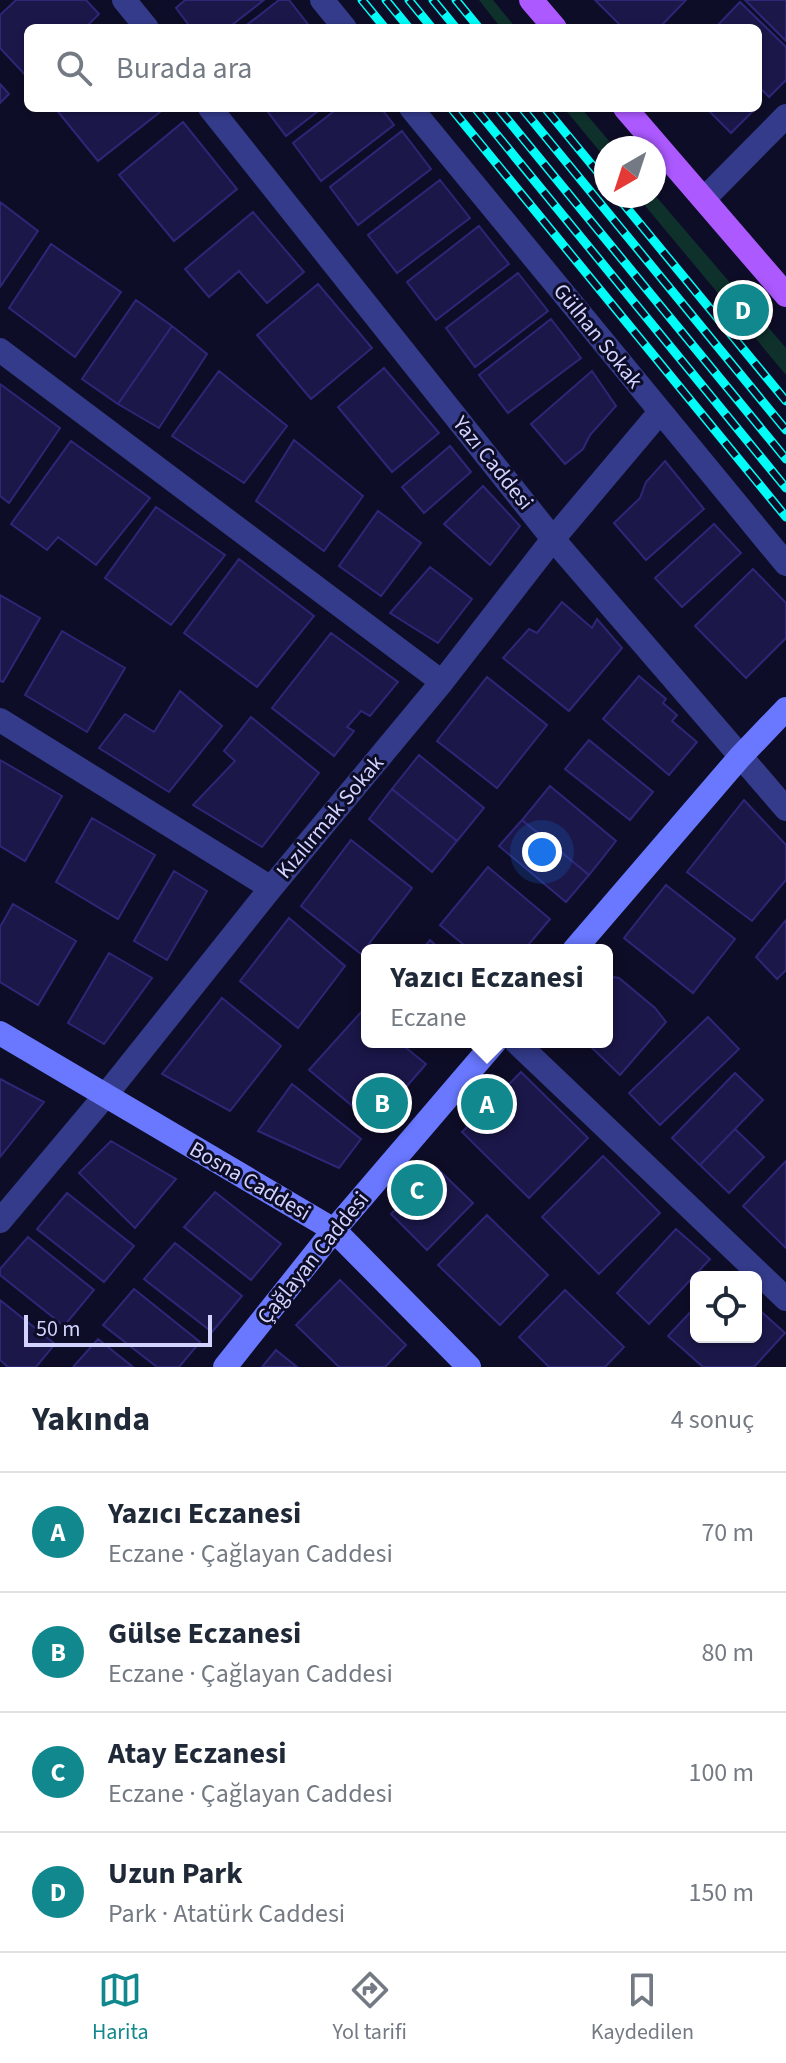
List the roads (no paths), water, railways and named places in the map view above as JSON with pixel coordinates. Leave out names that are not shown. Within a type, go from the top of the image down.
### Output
[{"type":"main road","points":[[539,3],[552,24]]},
{"type":"main road","points":[[629,112],[786,295]]},
{"type":"street","points":[[124,0],[144,24]]},
{"type":"street","points":[[322,0],[342,24]]},
{"type":"street","name":"Yazı Caddesi","points":[[213,112],[553,539],[786,809]]},
{"type":"street","name":"Gülhan Sokak","points":[[414,112],[786,564]]},
{"type":"street","points":[[705,198],[786,116]]},
{"type":"street","points":[[0,350],[442,682]]},
{"type":"street","name":"Kızılırmak Sokak","points":[[0,1221],[442,682],[553,539],[660,412]]},
{"type":"street","points":[[579,944],[740,757],[786,709]]},
{"type":"street","points":[[0,720],[271,888]]},
{"type":"street","name":"Bosna Caddesi","points":[[0,1033],[334,1230],[469,1367]]},
{"type":"street","name":"Çağlayan Caddesi","points":[[225,1367],[334,1230],[490,1048]]},
{"type":"street","points":[[522,1048],[786,1299]]},
{"type":"railway","points":[[362,0],[382,24]]},
{"type":"railway","points":[[386,0],[406,24]]},
{"type":"railway","points":[[409,0],[429,24]]},
{"type":"railway","points":[[433,0],[453,24]]},
{"type":"railway","points":[[456,0],[476,24]]},
{"type":"railway","points":[[454,112],[786,517]]},
{"type":"railway","points":[[478,112],[786,488]]},
{"type":"railway","points":[[501,112],[786,459]]},
{"type":"railway","points":[[525,112],[786,430]]},
{"type":"railway","points":[[548,112],[594,167]]},
{"type":"railway","points":[[627,208],[786,401]]},
{"type":"place","name":"Uzun Park","points":[[743,310]]},
{"type":"place","name":"Gülse Eczanesi","points":[[382,1103]]},
{"type":"place","name":"Yazıcı Eczanesi","points":[[487,1104]]},
{"type":"place","name":"Atay Eczanesi","points":[[417,1190]]}]
